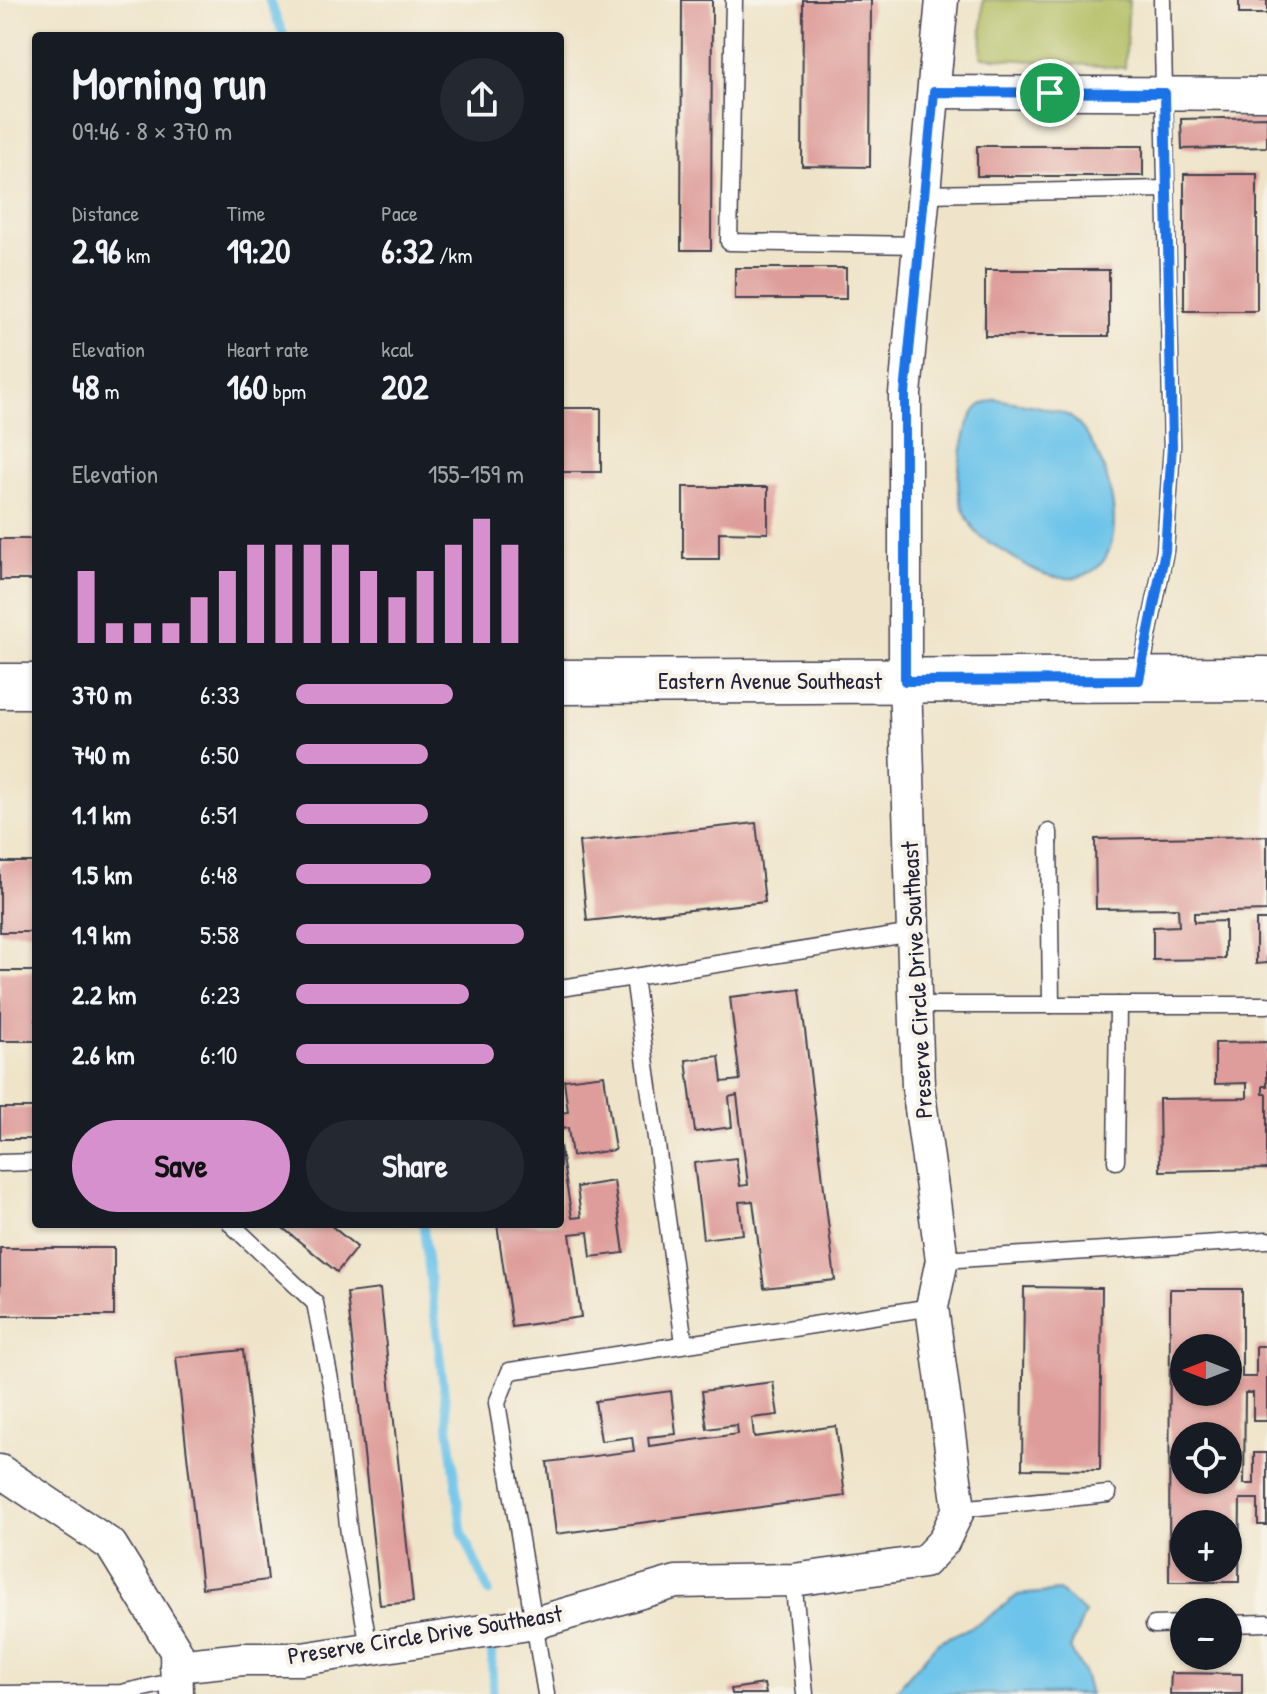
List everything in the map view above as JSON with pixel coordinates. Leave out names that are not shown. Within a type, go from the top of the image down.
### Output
[{"type":"street","name":"Preserve Circle Drive Southeast","points":[[176,1680],[243,1659],[302,1659],[535,1623],[676,1582],[793,1580],[924,1562],[943,1542],[959,1509],[932,1307],[942,1260],[918,1087],[905,681],[905,394],[942,0]]},
{"type":"street","points":[[934,92],[1267,94]]},
{"type":"street","name":"Eastern Avenue Southeast","points":[[564,682],[1267,679]]},
{"type":"street","points":[[0,686],[32,686]]},
{"type":"street","points":[[0,1471],[111,1545],[176,1651],[176,1680]]},
{"type":"lane","points":[[734,0],[729,242],[921,245]]},
{"type":"lane","points":[[1139,680],[1165,551],[1172,446],[1162,0]]},
{"type":"lane","points":[[926,194],[1166,189]]},
{"type":"lane","points":[[1049,832],[1051,1005]]},
{"type":"lane","points":[[564,987],[913,933]]},
{"type":"lane","points":[[634,977],[684,1343]]},
{"type":"lane","points":[[915,1005],[1267,1005]]},
{"type":"lane","points":[[1116,1161],[1118,1005]]},
{"type":"lane","points":[[0,1163],[32,1162]]},
{"type":"lane","points":[[235,1228],[315,1303],[333,1395],[349,1534],[369,1648]]},
{"type":"lane","points":[[942,1260],[1267,1240]]},
{"type":"lane","points":[[546,1694],[497,1403],[510,1371],[932,1307]]},
{"type":"lane","points":[[959,1509],[1108,1494]]},
{"type":"lane","points":[[793,1580],[805,1694]]},
{"type":"lane","points":[[1242,1624],[1267,1623]]},
{"type":"lane","points":[[1154,1625],[1170,1624]]},
{"type":"lane","points":[[0,1694],[121,1693],[176,1680]]},
{"type":"green space","points":[[983,0],[1129,0],[1125,68],[981,57]]},
{"type":"water","points":[[996,399],[1066,414],[1085,432],[1096,451],[1112,497],[1114,521],[1112,543],[1103,561],[1089,573],[1066,578],[1042,573],[981,537],[968,519],[959,493],[962,447],[974,412]]},
{"type":"water","points":[[1059,1591],[1085,1613],[1070,1649],[1083,1671],[1090,1694],[893,1694],[938,1642],[982,1622],[1018,1595]]},
{"type":"building","points":[[682,0],[712,0],[711,250],[681,250]]},
{"type":"building","points":[[803,0],[871,0],[870,167],[802,166]]},
{"type":"building","points":[[1239,0],[1267,0],[1267,14],[1239,14]]},
{"type":"building","points":[[1267,117],[1267,147],[1182,149],[1181,119]]},
{"type":"building","points":[[977,146],[1143,146],[1143,176],[977,176]]},
{"type":"building","points":[[1184,174],[1257,174],[1257,311],[1184,311]]},
{"type":"building","points":[[735,268],[846,268],[846,299],[735,299]]},
{"type":"building","points":[[985,270],[1109,270],[1109,336],[985,336]]},
{"type":"building","points":[[564,408],[601,408],[601,472],[564,472]]},
{"type":"building","points":[[683,487],[768,487],[768,533],[719,532],[719,559],[683,559]]},
{"type":"building","points":[[0,539],[32,539],[32,580],[0,580]]},
{"type":"building","points":[[756,823],[765,902],[587,921],[579,842]]},
{"type":"building","points":[[1267,836],[1267,911],[1194,913],[1194,922],[1225,921],[1225,959],[1153,960],[1153,927],[1179,926],[1178,908],[1096,909],[1095,839]]},
{"type":"building","points":[[0,862],[32,862],[32,932],[0,932]]},
{"type":"building","points":[[1256,920],[1267,920],[1267,963],[1256,964]]},
{"type":"building","points":[[0,971],[32,971],[32,1041],[0,1041]]},
{"type":"building","points":[[800,989],[835,1280],[764,1288],[753,1201],[739,1202],[743,1234],[703,1239],[694,1163],[736,1158],[740,1186],[748,1185],[737,1095],[729,1097],[732,1127],[695,1132],[686,1060],[719,1056],[722,1082],[740,1080],[730,997]]},
{"type":"building","points":[[1267,1042],[1267,1086],[1263,1086],[1263,1094],[1267,1094],[1267,1169],[1160,1171],[1159,1099],[1247,1098],[1247,1083],[1215,1084],[1215,1043]]},
{"type":"building","points":[[604,1075],[615,1150],[572,1156],[568,1128],[564,1128],[564,1112],[568,1112],[564,1080]]},
{"type":"building","points":[[0,1108],[32,1108],[32,1139],[0,1139]]},
{"type":"building","points":[[564,1170],[572,1218],[581,1217],[577,1187],[614,1181],[624,1253],[591,1257],[588,1232],[570,1234],[581,1317],[512,1327],[498,1228],[564,1228]]},
{"type":"building","points":[[283,1228],[334,1228],[357,1247],[337,1272]]},
{"type":"building","points":[[0,1248],[114,1248],[114,1316],[0,1316]]},
{"type":"building","points":[[1024,1287],[1102,1288],[1100,1470],[1022,1469]]},
{"type":"building","points":[[380,1289],[413,1602],[380,1605],[347,1293]]},
{"type":"building","points":[[1170,1289],[1242,1289],[1242,1334],[1170,1334],[1170,1406],[1242,1406],[1242,1377],[1256,1377],[1256,1346],[1267,1346],[1267,1421],[1253,1421],[1253,1393],[1245,1393],[1244,1484],[1254,1484],[1254,1453],[1267,1453],[1267,1525],[1258,1525],[1258,1499],[1240,1499],[1240,1510],[1170,1510],[1169,1582]]},
{"type":"building","points":[[243,1350],[268,1580],[202,1588],[176,1357]]},
{"type":"building","points":[[773,1382],[778,1415],[752,1418],[754,1437],[836,1426],[845,1496],[556,1534],[547,1462],[634,1451],[632,1437],[601,1441],[595,1401],[671,1391],[676,1434],[648,1437],[649,1446],[738,1434],[737,1425],[707,1429],[702,1391]]},
{"type":"building","points":[[1171,1673],[1242,1674],[1242,1694],[1170,1694]]},
{"type":"building","points":[[764,1684],[766,1694],[732,1694],[731,1689]]},
{"type":"waterway","points":[[269,0],[282,32]]},
{"type":"waterway","points":[[424,1228],[462,1532],[489,1592]]},
{"type":"waterway","points":[[491,1636],[493,1694]]},
{"type":"route","points":[[934,92],[1050,93],[1165,93],[1172,446],[1165,551],[1139,680],[905,681],[905,394],[934,92]]}]
